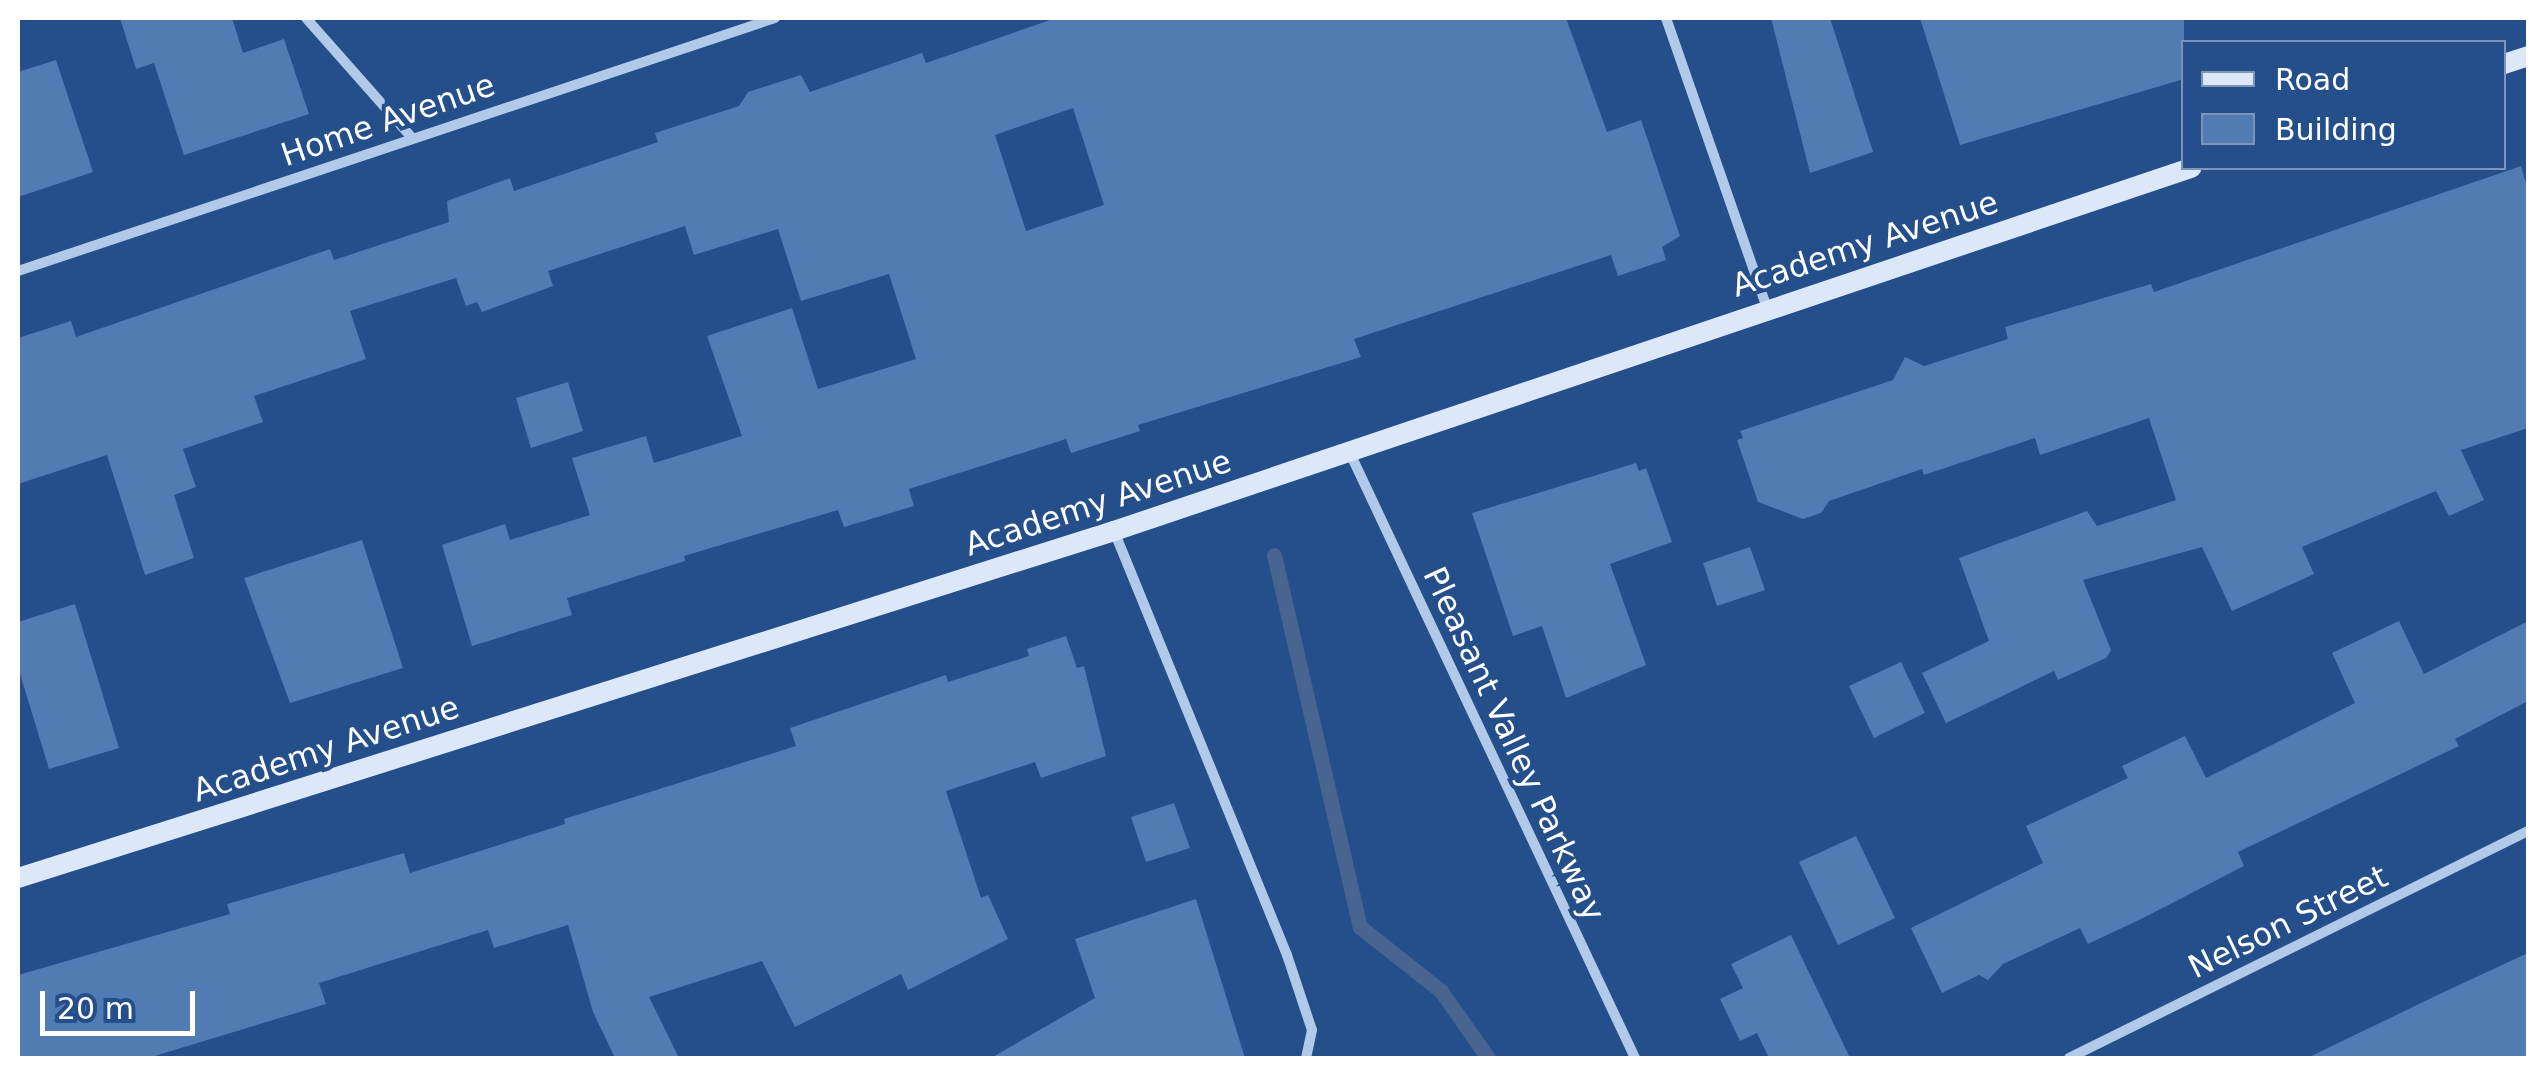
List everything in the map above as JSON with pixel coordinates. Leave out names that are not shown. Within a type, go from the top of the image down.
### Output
[{"type":"street","points":[[306,18],[412,138]]},
{"type":"street","name":"Home Avenue","points":[[18,271],[775,18]]},
{"type":"street","points":[[1666,18],[1767,308]]},
{"type":"street","name":"Academy Avenue","points":[[18,878],[1114,531],[2184,170]]},
{"type":"street","name":"Pleasant Valley Parkway","points":[[1348,450],[1636,1058]]},
{"type":"street","points":[[1114,531],[1287,955],[1312,1030],[1306,1058]]},
{"type":"street","name":"Nelson Street","points":[[2069,1058],[2528,831]]},
{"type":"building","points":[[120,18],[232,18],[243,53],[284,39],[309,114],[184,155],[154,63],[136,69]]},
{"type":"building","points":[[1056,18],[1566,18],[1607,132],[1641,120],[1680,236],[1662,247],[1666,260],[1618,276],[1611,255],[1354,339],[1361,357],[1138,425],[1140,431],[1071,453],[1066,439],[909,489],[914,506],[844,527],[838,510],[684,556],[685,561],[567,598],[572,615],[472,646],[442,545],[505,524],[510,540],[590,515],[572,458],[646,436],[654,463],[742,436],[707,336],[792,308],[818,389],[916,359],[889,274],[801,301],[778,229],[694,255],[685,226],[548,271],[553,286],[482,312],[477,302],[466,306],[456,278],[350,311],[366,359],[254,396],[263,422],[183,449],[196,487],[174,495],[194,558],[145,575],[107,455],[18,484],[18,338],[71,321],[76,337],[330,249],[334,260],[449,222],[447,201],[510,178],[514,191],[658,142],[655,133],[739,106],[748,92],[801,75],[810,92],[922,53],[926,63]],"holes":[[[1073,108],[1104,205],[1026,231],[995,135]]]},
{"type":"building","points":[[1771,18],[1830,18],[1873,152],[1810,173]]},
{"type":"building","points":[[1920,18],[2184,18],[2181,80],[1960,145]]},
{"type":"building","points":[[56,60],[93,172],[18,197],[18,72]]},
{"type":"building","points":[[2521,166],[2528,190],[2528,428],[2461,450],[2484,500],[2449,516],[2436,491],[2302,547],[2314,574],[2232,611],[2202,547],[2083,580],[2111,650],[2106,658],[2058,680],[2054,671],[1946,723],[1922,673],[1989,641],[1959,558],[2087,511],[2097,526],[2176,500],[2149,418],[2040,455],[2035,438],[1924,475],[1922,469],[1829,501],[1821,513],[1803,519],[1758,502],[1737,440],[1743,438],[1740,431],[1893,380],[1905,357],[1924,366],[2008,339],[2005,327],[2151,284],[2154,292]]},
{"type":"building","points":[[568,382],[583,431],[531,448],[516,398]]},
{"type":"building","points":[[1636,463],[1639,471],[1646,468],[1672,542],[1610,564],[1646,665],[1566,698],[1542,626],[1513,636],[1472,513]]},
{"type":"building","points":[[362,540],[403,668],[290,703],[244,578]]},
{"type":"building","points":[[1750,547],[1765,590],[1717,606],[1703,563]]},
{"type":"building","points":[[75,604],[119,748],[49,769],[18,667],[18,622]]},
{"type":"building","points":[[2399,621],[2424,674],[2528,621],[2528,701],[2455,739],[2459,746],[2238,852],[2244,866],[2143,918],[2088,944],[2080,928],[2003,964],[1988,980],[1979,975],[1942,993],[1911,928],[2043,863],[2026,826],[2128,778],[2122,766],[2185,736],[2206,778],[2355,703],[2332,653]]},
{"type":"building","points":[[1066,636],[1077,668],[1084,666],[1106,756],[1041,778],[1035,762],[946,791],[981,898],[988,895],[1008,939],[908,990],[901,974],[795,1027],[762,961],[649,997],[679,1058],[615,1058],[593,1012],[568,925],[494,948],[488,930],[319,983],[326,1004],[148,1058],[18,1058],[18,975],[230,914],[227,904],[404,853],[410,873],[565,824],[564,819],[796,746],[790,728],[946,675],[948,682],[1029,656],[1027,649]]},
{"type":"building","points":[[1901,662],[1925,713],[1874,738],[1849,686]]},
{"type":"building","points":[[1174,803],[1190,848],[1146,862],[1131,817]]},
{"type":"building","points":[[1856,836],[1895,918],[1838,945],[1799,862]]},
{"type":"building","points":[[1196,899],[1245,1058],[991,1058],[1095,998],[1075,939]]},
{"type":"building","points":[[1791,935],[1850,1058],[1769,1058],[1757,1033],[1740,1041],[1720,999],[1743,988],[1731,964]]},
{"type":"building","points":[[2528,953],[2528,1058],[2307,1058],[2446,991]]},
{"type":"waterway","points":[[1274,555],[1360,927],[1441,991],[1488,1058]]}]
